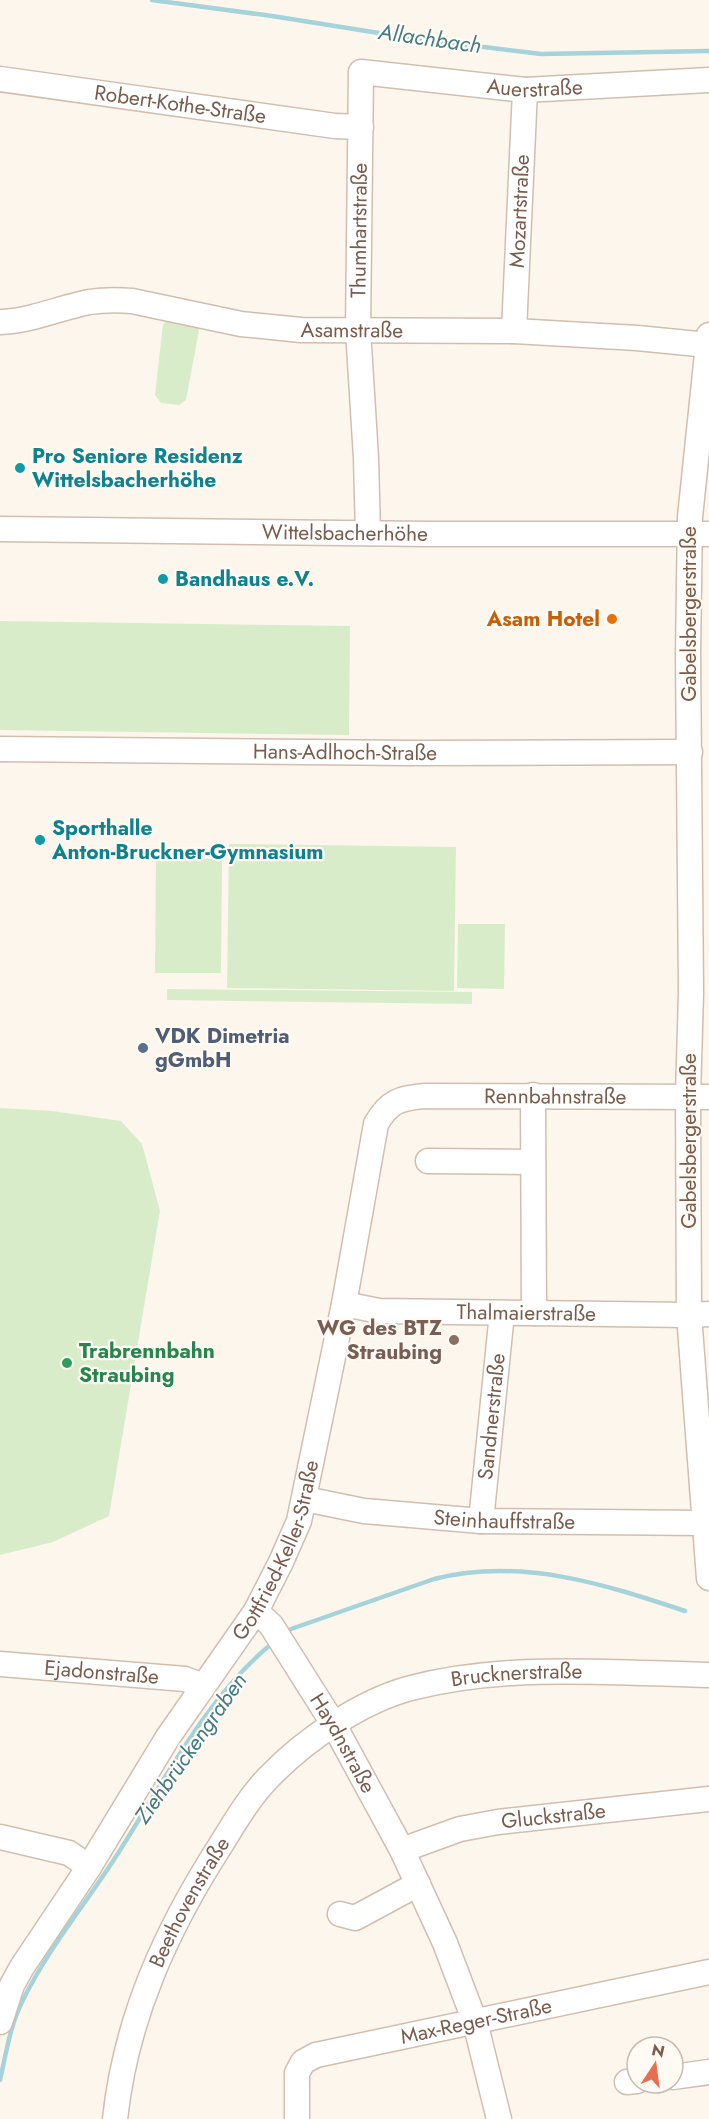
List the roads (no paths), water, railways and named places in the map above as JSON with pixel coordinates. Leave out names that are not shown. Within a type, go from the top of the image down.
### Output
[{"type":"street","name":"Auerstraße","points":[[361,72],[525,90],[709,80]]},
{"type":"street","name":"Thumhartstraße","points":[[361,72],[358,330],[368,533]]},
{"type":"street","name":"Robert-Kothe-Straße","points":[[0,79],[335,126],[361,127]]},
{"type":"street","name":"Mozartstraße","points":[[514,331],[525,90]]},
{"type":"street","name":"Asamstraße","points":[[0,322],[26,320],[87,303],[117,300],[132,301],[241,324],[301,330],[514,331],[709,340]]},
{"type":"street","name":"Gabelsbergerstraße","points":[[709,340],[699,534],[699,715],[690,752],[691,993],[699,1097],[699,1315],[709,1570]]},
{"type":"street","name":"Wittelsbacherhöhe","points":[[0,529],[699,534]]},
{"type":"street","name":"Hans-Adlhoch-Straße","points":[[0,749],[409,753],[690,752]]},
{"type":"street","name":"Rennbahnstraße","points":[[404,1098],[533,1095],[699,1097]]},
{"type":"street","points":[[533,1095],[534,1313]]},
{"type":"street","name":"Gottfried-Keller-Straße","points":[[0,2022],[12,1985],[22,1966],[89,1867],[168,1737],[203,1686],[270,1626],[281,1562],[299,1521],[305,1499],[344,1304],[376,1124],[382,1113],[392,1103],[404,1098]]},
{"type":"street","points":[[428,1161],[533,1162]]},
{"type":"street","name":"Thalmaierstraße","points":[[344,1304],[379,1311],[699,1315]]},
{"type":"street","name":"Sandnerstraße","points":[[481,1521],[502,1313]]},
{"type":"street","name":"Steinhauffstraße","points":[[305,1499],[364,1511],[481,1521],[705,1510]]},
{"type":"street","name":"Haydnstraße","points":[[270,1626],[334,1725],[418,1884],[445,1943],[475,2022],[499,2119]]},
{"type":"street","name":"Ejadonstraße","points":[[0,1664],[185,1679],[203,1686]]},
{"type":"street","name":"Brucknerstraße","points":[[334,1725],[370,1703],[408,1689],[447,1680],[494,1674],[554,1672],[709,1675]]},
{"type":"street","name":"Beethovenstraße","points":[[115,2119],[118,2086],[129,2036],[150,1978],[167,1940],[202,1873],[240,1815],[269,1777],[307,1743],[334,1725]]},
{"type":"street","name":"Gluckstraße","points":[[402,1850],[460,1829],[498,1822],[709,1798]]},
{"type":"street","points":[[0,1837],[69,1853],[89,1867]]},
{"type":"street","points":[[340,1914],[355,1918],[418,1884]]},
{"type":"street","name":"Max-Reger-Straße","points":[[297,2119],[297,2073],[303,2062],[316,2055],[709,1972]]},
{"type":"street","points":[[685,2075],[709,2072]]},
{"type":"waterway","name":"Allachbach","points":[[152,0],[404,37],[541,54],[709,51]]},
{"type":"waterway","name":"Ziehbrückengraben","points":[[285,1633],[434,1579],[466,1573],[498,1571],[530,1572],[593,1583],[685,1611]]},
{"type":"waterway","name":"Ziehbrückengraben","points":[[0,2080],[14,2021],[42,1965],[113,1861],[166,1775],[206,1716],[227,1688],[274,1642]]},
{"type":"place","name":"Pro Seniore Residenz Wittelsbacherhöhe","points":[[20,468]]},
{"type":"place","name":"Bandhaus e.V.","points":[[163,579]]},
{"type":"place","name":"Asam Hotel","points":[[612,619]]},
{"type":"place","name":"Sporthalle Anton-Bruckner-Gymnasium","points":[[40,840]]},
{"type":"place","name":"VDK Dimetria gGmbH","points":[[143,1048]]},
{"type":"place","name":"WG des BTZ Straubing","points":[[454,1340]]},
{"type":"place","name":"Trabrennbahn Straubing","points":[[67,1363]]}]
